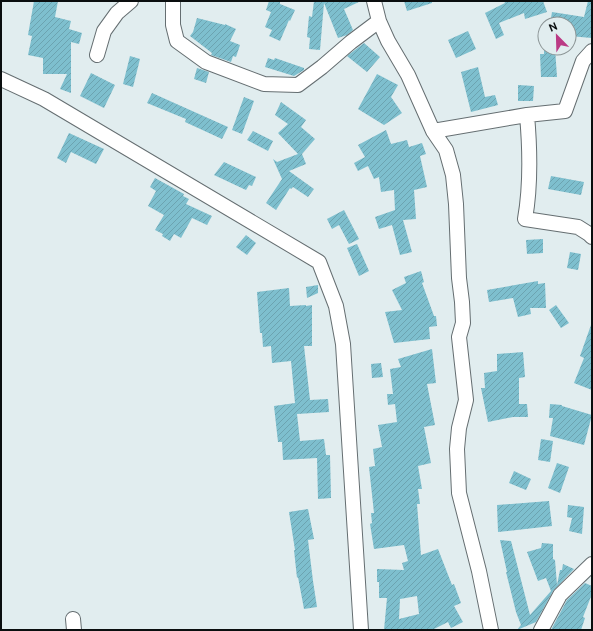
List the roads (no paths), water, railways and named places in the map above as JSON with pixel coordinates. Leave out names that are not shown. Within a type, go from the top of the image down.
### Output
[{"type":"street","points":[[97,55],[104,31],[118,13],[131,1]]},
{"type":"street","points":[[173,1],[173,25],[177,41],[206,62],[264,84],[298,85],[379,21]]},
{"type":"street","points":[[374,1],[379,21],[388,41],[408,76],[433,131],[446,150],[454,174],[458,278],[462,302],[463,323],[459,337],[466,400],[459,428],[456,449],[459,493],[479,571],[491,630]]},
{"type":"street","points":[[433,131],[527,115],[565,111],[583,62],[592,51]]},
{"type":"street","points":[[1,78],[44,100],[319,262],[336,306],[343,344],[362,630]]},
{"type":"street","points":[[527,115],[530,148],[527,208],[525,219],[578,227],[589,234],[592,238]]},
{"type":"street","points":[[541,630],[560,595],[592,564]]}]
